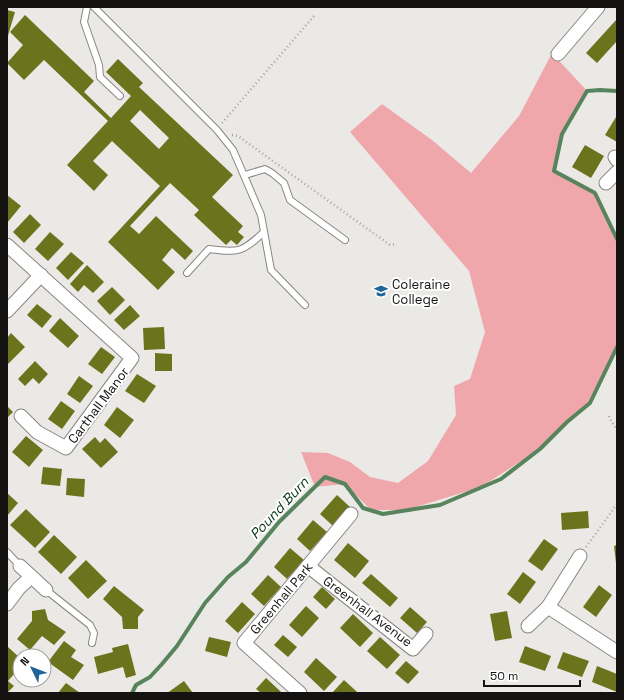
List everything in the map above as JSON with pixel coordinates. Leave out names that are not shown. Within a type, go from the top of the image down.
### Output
[{"type":"street","points":[[558,54],[598,7]]},
{"type":"street","points":[[606,183],[617,172]]},
{"type":"street","name":"Carthall Manor","points":[[7,245],[132,358],[66,448],[37,432],[21,416]]},
{"type":"street","points":[[7,311],[41,275]]},
{"type":"street","name":"Greenhall Park","points":[[300,693],[244,643],[351,514]]},
{"type":"street","points":[[528,626],[548,607],[580,556]]},
{"type":"street","points":[[20,566],[46,590]]},
{"type":"street","name":"Greenhall Avenue","points":[[308,566],[413,649],[426,634]]},
{"type":"street","points":[[7,604],[19,588],[31,577]]},
{"type":"street","points":[[548,607],[617,652]]},
{"type":"lane","points":[[87,7],[84,22],[99,65],[100,77],[120,96]]},
{"type":"lane","points":[[94,7],[226,140],[234,150],[262,215],[271,270],[305,305]]},
{"type":"lane","points":[[245,175],[265,169],[272,173],[284,183],[290,200],[345,240]]},
{"type":"lane","points":[[187,273],[209,249],[233,252],[246,248],[264,232]]},
{"type":"lane","points":[[7,552],[20,566]]},
{"type":"lane","points":[[46,590],[90,625],[94,634],[92,643]]},
{"type":"path","points":[[226,118],[314,16]]},
{"type":"path","points":[[226,140],[231,135],[235,134],[390,245],[397,244]]},
{"type":"path","points":[[610,416],[611,421],[617,430]]},
{"type":"path","points":[[580,556],[617,504]]},
{"type":"shaded area","points":[[552,53],[587,91],[562,134],[554,171],[595,193],[617,239],[617,347],[590,403],[540,449],[481,487],[406,510],[371,510],[345,484],[315,487],[301,452],[328,453],[350,462],[370,477],[398,483],[428,461],[456,415],[454,386],[470,379],[485,332],[469,271],[350,132],[382,104],[432,140],[471,173],[519,116]]},
{"type":"building","points":[[7,10],[15,12],[7,39]]},
{"type":"building","points":[[25,15],[94,81],[84,92],[111,118],[131,96],[106,72],[118,59],[143,83],[139,87],[233,175],[212,197],[243,226],[238,232],[244,237],[237,245],[231,240],[226,245],[194,215],[199,210],[170,183],[130,226],[139,234],[156,216],[193,251],[185,260],[172,248],[162,260],[175,272],[158,290],[108,242],[160,186],[112,141],[93,161],[108,175],[94,191],[67,165],[108,121],[44,60],[24,80],[7,63],[23,45],[10,32]],"holes":[[[140,110],[169,138],[159,149],[130,121]]]},
{"type":"building","points":[[617,19],[617,41],[597,63],[586,53]]},
{"type":"building","points":[[616,117],[617,118],[617,142],[605,135]]},
{"type":"building","points":[[585,145],[604,156],[591,178],[572,167]]},
{"type":"building","points":[[7,195],[21,206],[7,223]]},
{"type":"building","points":[[30,214],[41,225],[24,243],[13,232]]},
{"type":"building","points":[[50,232],[64,244],[48,261],[35,249]]},
{"type":"building","points":[[71,252],[84,263],[68,280],[56,268]]},
{"type":"building","points":[[87,265],[104,282],[93,293],[84,285],[78,292],[70,284]]},
{"type":"building","points":[[112,287],[125,300],[110,315],[97,301]]},
{"type":"building","points":[[37,304],[52,316],[42,328],[27,315]]},
{"type":"building","points":[[130,305],[140,316],[124,330],[114,320]]},
{"type":"building","points":[[60,318],[79,336],[68,348],[49,331]]},
{"type":"building","points":[[164,327],[165,349],[144,350],[143,328]]},
{"type":"building","points":[[11,333],[25,347],[7,365],[7,338]]},
{"type":"building","points":[[101,347],[115,357],[102,374],[88,364]]},
{"type":"building","points":[[155,353],[172,354],[172,371],[155,371]]},
{"type":"building","points":[[35,361],[48,374],[39,384],[33,378],[25,386],[18,379]]},
{"type":"building","points":[[137,374],[156,386],[144,403],[125,391]]},
{"type":"building","points":[[79,376],[93,386],[80,403],[67,394]]},
{"type":"building","points":[[61,401],[75,411],[62,429],[48,419]]},
{"type":"building","points":[[7,406],[13,412],[7,418]]},
{"type":"building","points":[[117,407],[134,420],[120,438],[104,425]]},
{"type":"building","points":[[26,436],[43,450],[29,467],[12,452]]},
{"type":"building","points":[[95,437],[100,443],[105,438],[118,452],[101,468],[82,449]]},
{"type":"building","points":[[43,467],[62,469],[60,486],[41,484]]},
{"type":"building","points":[[67,478],[85,479],[84,497],[66,495]]},
{"type":"building","points":[[7,493],[18,503],[7,516]]},
{"type":"building","points":[[337,495],[350,507],[333,526],[320,514]]},
{"type":"building","points":[[26,509],[50,532],[35,548],[10,525]]},
{"type":"building","points":[[588,511],[589,528],[562,530],[561,513]]},
{"type":"building","points":[[313,520],[327,532],[310,551],[297,539]]},
{"type":"building","points":[[54,535],[77,557],[61,574],[38,552]]},
{"type":"building","points":[[544,539],[558,549],[542,571],[528,561]]},
{"type":"building","points":[[348,543],[369,561],[355,578],[334,560]]},
{"type":"building","points":[[617,545],[617,563],[616,563],[614,546]]},
{"type":"building","points":[[290,548],[304,560],[287,579],[274,567]]},
{"type":"building","points":[[86,560],[107,581],[88,599],[68,578]]},
{"type":"building","points":[[523,572],[536,582],[520,604],[507,594]]},
{"type":"building","points":[[371,574],[398,598],[390,607],[362,583]]},
{"type":"building","points":[[268,575],[281,587],[264,606],[251,594]]},
{"type":"building","points":[[599,585],[612,595],[596,617],[583,607]]},
{"type":"building","points":[[114,586],[144,610],[138,617],[138,629],[123,629],[122,617],[103,599]]},
{"type":"building","points":[[322,587],[335,599],[326,609],[313,597]]},
{"type":"building","points":[[242,602],[255,614],[238,633],[225,621]]},
{"type":"building","points":[[306,606],[319,618],[302,637],[289,625]]},
{"type":"building","points":[[410,607],[427,622],[417,633],[400,618]]},
{"type":"building","points":[[45,609],[48,620],[66,632],[54,645],[42,636],[32,648],[28,648],[17,639],[32,621],[32,611]]},
{"type":"building","points":[[507,611],[512,638],[495,641],[490,614]]},
{"type":"building","points":[[353,614],[373,633],[360,647],[340,628]]},
{"type":"building","points":[[283,635],[297,647],[288,657],[274,645]]},
{"type":"building","points":[[209,637],[231,642],[227,657],[205,651]]},
{"type":"building","points":[[380,637],[400,655],[387,669],[367,651]]},
{"type":"building","points":[[64,641],[76,650],[71,657],[84,665],[73,680],[52,665],[52,657]]},
{"type":"building","points":[[128,644],[136,675],[126,678],[123,667],[98,674],[94,657],[113,652],[112,648]]},
{"type":"building","points":[[525,646],[551,656],[545,671],[519,662]]},
{"type":"building","points":[[8,647],[12,651],[12,676],[8,681],[12,684],[12,688],[7,693]]},
{"type":"building","points":[[563,652],[589,661],[582,677],[557,668]]},
{"type":"building","points":[[316,658],[337,677],[324,691],[304,672]]},
{"type":"building","points":[[406,661],[419,672],[408,684],[395,673]]},
{"type":"building","points":[[597,666],[617,674],[617,692],[592,682]]},
{"type":"building","points":[[266,678],[282,693],[261,693],[256,689]]},
{"type":"building","points":[[344,680],[355,690],[358,693],[332,693]]},
{"type":"building","points":[[184,681],[193,693],[167,693],[170,691]]},
{"type":"building","points":[[66,683],[80,693],[58,693]]},
{"type":"waterway","name":"Pound Burn","points":[[617,91],[587,91],[562,134],[554,171],[595,193],[617,239]]},
{"type":"waterway","name":"Pound Burn","points":[[132,693],[136,685],[150,677],[177,646],[205,603],[228,577],[246,562],[279,522],[325,477],[345,484],[363,508],[383,514],[440,505],[501,479],[540,449],[567,422],[590,403],[617,347]]},
{"type":"place","name":"Coleraine College","points":[[381,291]]}]
